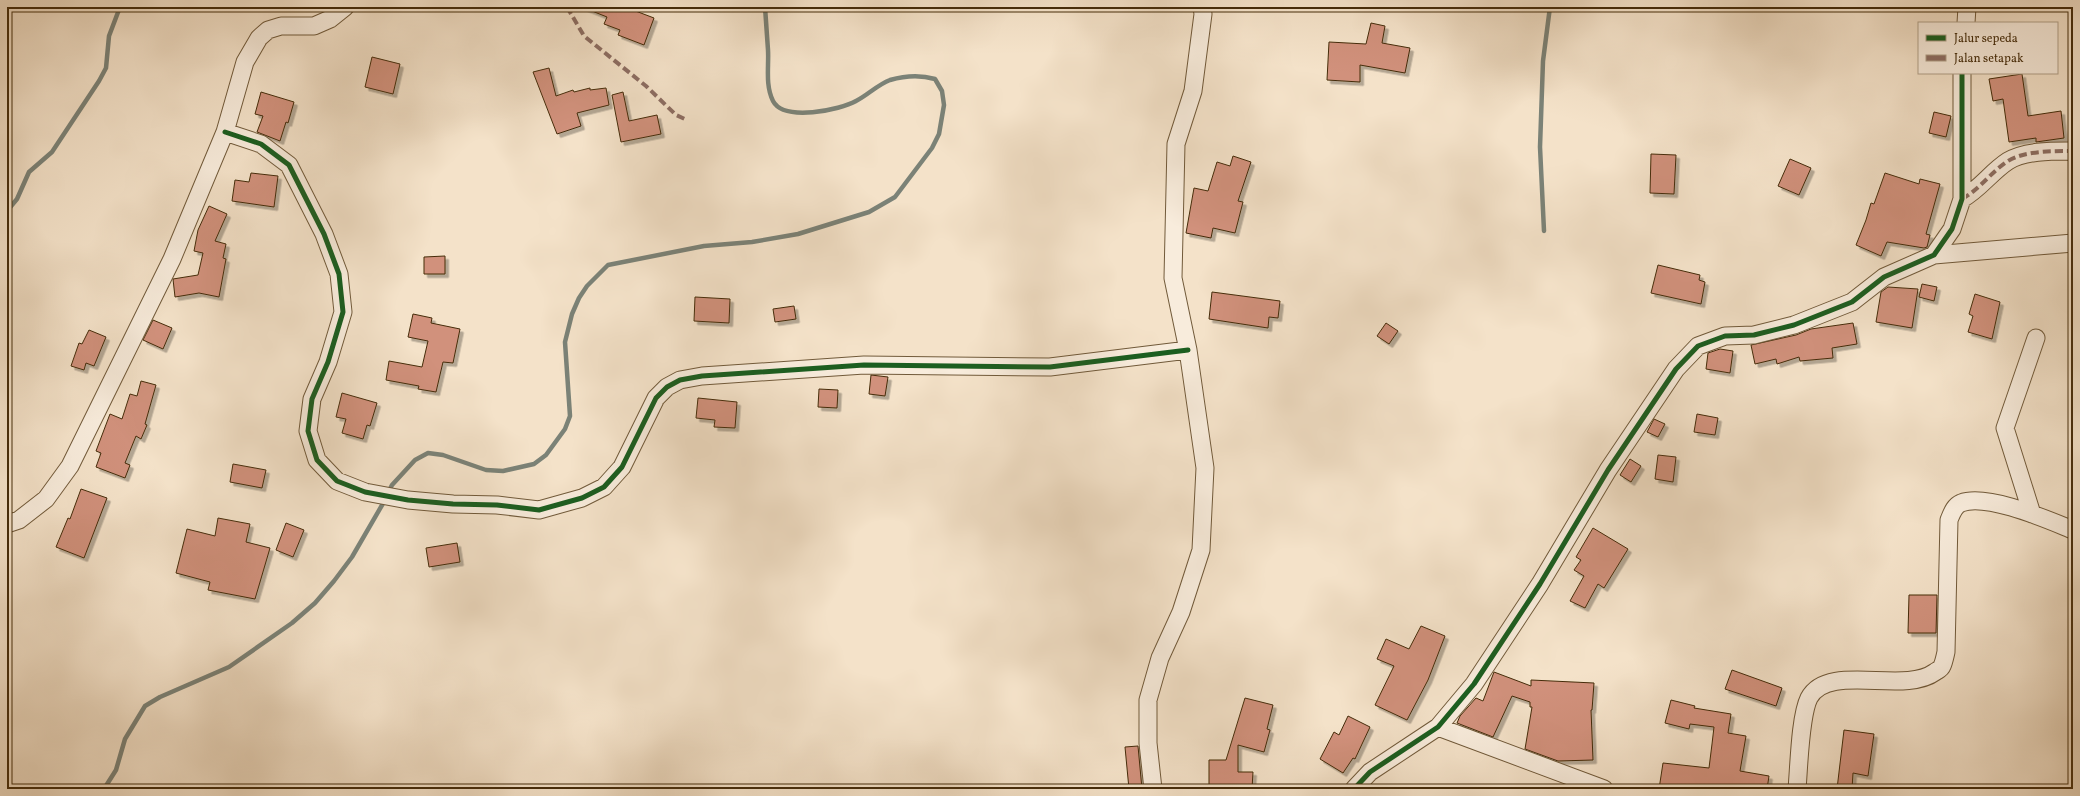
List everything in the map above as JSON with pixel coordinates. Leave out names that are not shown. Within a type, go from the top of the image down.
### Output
[{"type":"street","points":[[7,524],[19,520],[46,498],[70,466],[172,259],[225,132],[245,62],[259,38],[268,30],[281,26],[314,26],[330,19],[345,7]]},
{"type":"street","points":[[1153,789],[1148,743],[1148,700],[1160,658],[1181,612],[1201,550],[1206,468],[1188,350],[1173,278],[1176,144],[1193,91],[1204,14],[1202,7]]},
{"type":"street","points":[[1966,22],[1967,7]]},
{"type":"street","points":[[1934,255],[1952,229],[1962,199],[1962,74]]},
{"type":"street","points":[[225,132],[261,144],[289,165],[324,234],[339,274],[343,312],[328,362],[312,399],[308,431],[317,460],[337,481],[365,492],[408,500],[539,510],[582,498],[604,487],[622,467],[656,398],[667,387],[680,380],[864,365],[1050,367],[1188,350]]},
{"type":"street","points":[[1962,199],[1973,193],[2008,160],[2038,152],[2069,151],[2073,153]]},
{"type":"street","points":[[1354,789],[1370,772],[1438,727],[1474,684],[1540,584],[1608,470],[1676,369],[1698,346],[1725,336],[1754,334],[1794,325],[1852,302],[1884,277],[1934,255],[2073,243]]},
{"type":"street","points":[[2032,514],[2005,428],[2036,338]]},
{"type":"street","points":[[1797,789],[1805,712],[1809,698],[1817,688],[1832,681],[1914,681],[1928,677],[1942,667],[1946,652],[1950,520],[1954,508],[1961,503],[1977,501],[2000,504],[2032,514],[2073,530]]},
{"type":"street","points":[[1438,727],[1604,789]]},
{"type":"building","points":[[582,7],[625,7],[654,18],[644,45],[618,35],[620,30],[604,24],[607,17]]},
{"type":"building","points":[[1371,23],[1385,26],[1382,43],[1410,48],[1405,73],[1360,65],[1360,82],[1327,80],[1329,42],[1366,44]]},
{"type":"building","points":[[372,57],[400,64],[393,94],[365,87]]},
{"type":"building","points":[[549,68],[556,96],[573,90],[574,92],[590,88],[590,90],[606,88],[609,105],[577,113],[581,126],[557,134],[533,72]]},
{"type":"building","points":[[2022,74],[2028,116],[2061,111],[2064,138],[2036,142],[2036,138],[2009,142],[2003,99],[1993,101],[1989,79]]},
{"type":"building","points":[[261,92],[294,102],[288,123],[286,122],[280,141],[257,132],[263,116],[255,114]]},
{"type":"building","points":[[623,92],[629,121],[657,115],[661,134],[621,142],[612,95]]},
{"type":"building","points":[[1934,112],[1951,116],[1946,137],[1929,133]]},
{"type":"building","points":[[1651,154],[1676,155],[1674,194],[1650,193]]},
{"type":"building","points":[[1233,156],[1251,162],[1238,201],[1243,202],[1235,233],[1213,228],[1211,238],[1186,233],[1194,188],[1208,191],[1217,162],[1230,166]]},
{"type":"building","points":[[1790,159],[1811,168],[1799,195],[1778,186]]},
{"type":"building","points":[[251,173],[278,176],[274,207],[232,201],[235,180],[249,182]]},
{"type":"building","points":[[1885,173],[1919,184],[1920,179],[1940,184],[1926,234],[1930,235],[1927,247],[1924,248],[1887,242],[1881,256],[1856,245],[1871,203],[1874,204]]},
{"type":"building","points":[[209,206],[227,214],[215,241],[226,244],[223,258],[226,259],[219,297],[199,293],[175,297],[173,279],[198,275],[203,253],[194,251],[198,230]]},
{"type":"building","points":[[445,256],[445,274],[424,274],[424,257]]},
{"type":"building","points":[[1658,265],[1700,275],[1699,280],[1705,282],[1701,304],[1651,293]]},
{"type":"building","points":[[1922,284],[1937,287],[1934,301],[1919,297]]},
{"type":"building","points":[[1888,287],[1918,289],[1912,328],[1876,322],[1881,292]]},
{"type":"building","points":[[1212,292],[1280,301],[1278,318],[1269,317],[1268,328],[1209,319]]},
{"type":"building","points":[[1975,294],[2000,302],[1992,339],[1968,332],[1973,316],[1969,314]]},
{"type":"building","points":[[695,297],[730,299],[729,323],[694,321]]},
{"type":"building","points":[[794,306],[796,319],[775,322],[773,309]]},
{"type":"building","points":[[413,314],[432,318],[431,323],[460,329],[453,363],[443,362],[436,392],[418,389],[419,386],[386,380],[389,361],[422,367],[428,341],[408,337]]},
{"type":"building","points":[[153,320],[172,328],[163,349],[143,340]]},
{"type":"building","points":[[1386,323],[1398,331],[1389,344],[1377,336]]},
{"type":"building","points":[[1853,323],[1857,344],[1832,348],[1833,358],[1800,361],[1799,357],[1777,364],[1776,359],[1755,364],[1751,345],[1796,335],[1811,329]]},
{"type":"building","points":[[89,330],[106,337],[94,366],[86,363],[84,370],[71,366],[79,343],[82,344]]},
{"type":"building","points":[[1720,349],[1733,351],[1730,373],[1706,369],[1708,353]]},
{"type":"building","points":[[871,375],[888,377],[885,396],[869,394]]},
{"type":"building","points":[[141,381],[156,385],[145,424],[147,425],[141,439],[136,436],[125,463],[130,465],[125,478],[96,467],[101,453],[96,451],[110,414],[122,419],[130,394],[137,396]]},
{"type":"building","points":[[819,389],[838,390],[837,408],[818,407]]},
{"type":"building","points":[[342,393],[377,403],[370,426],[367,425],[363,439],[342,433],[346,419],[336,417]]},
{"type":"building","points":[[698,398],[737,402],[735,428],[714,427],[715,420],[696,418]]},
{"type":"building","points":[[1697,414],[1718,418],[1715,435],[1694,432]]},
{"type":"building","points":[[1654,419],[1665,424],[1658,437],[1647,432]]},
{"type":"building","points":[[1658,455],[1676,457],[1673,482],[1655,479]]},
{"type":"building","points":[[1630,459],[1641,466],[1631,482],[1620,475]]},
{"type":"building","points":[[233,464],[266,470],[262,488],[230,482]]},
{"type":"building","points":[[81,489],[107,498],[84,558],[56,547],[68,518],[70,519]]},
{"type":"building","points":[[218,518],[250,524],[246,542],[270,548],[255,599],[208,590],[210,582],[176,573],[187,529],[215,536]]},
{"type":"building","points":[[286,523],[304,530],[293,557],[276,550]]},
{"type":"building","points":[[1593,528],[1628,549],[1604,588],[1598,584],[1585,608],[1570,601],[1584,576],[1574,570],[1581,560],[1576,557]]},
{"type":"building","points":[[457,543],[460,562],[429,567],[426,548]]},
{"type":"building","points":[[1909,595],[1937,595],[1936,633],[1908,633]]},
{"type":"building","points":[[1421,626],[1445,636],[1428,680],[1407,720],[1375,705],[1394,666],[1377,659],[1386,639],[1409,649]]},
{"type":"building","points":[[1732,670],[1782,688],[1776,706],[1725,689]]},
{"type":"building","points":[[1494,672],[1531,686],[1531,680],[1594,683],[1591,710],[1593,760],[1558,761],[1525,749],[1532,707],[1530,707],[1530,702],[1512,696],[1493,737],[1457,723],[1460,716],[1476,698],[1483,701]]},
{"type":"building","points":[[1245,698],[1273,705],[1267,729],[1270,730],[1264,752],[1238,745],[1238,772],[1253,772],[1252,789],[1212,789],[1212,786],[1209,786],[1209,760],[1226,760]]},
{"type":"building","points":[[1671,700],[1695,706],[1694,708],[1731,714],[1728,733],[1746,736],[1740,771],[1769,776],[1767,789],[1659,789],[1663,763],[1709,768],[1714,727],[1690,724],[1689,729],[1665,723]]},
{"type":"building","points":[[1348,716],[1370,727],[1355,759],[1353,758],[1343,773],[1320,759],[1334,732],[1339,735]]},
{"type":"building","points":[[1844,730],[1874,734],[1868,776],[1853,773],[1852,789],[1837,789]]},
{"type":"building","points":[[1138,746],[1142,789],[1129,789],[1125,747]]},
{"type":"waterway","points":[[7,211],[17,199],[29,172],[52,152],[99,81],[106,68],[109,36],[120,7]]},
{"type":"waterway","points":[[388,493],[392,485],[415,460],[428,453],[443,455],[486,470],[503,471],[534,464],[546,455],[565,429],[570,416],[565,342],[572,314],[579,298],[587,286],[608,265],[704,246],[752,242],[798,234],[869,212],[895,197],[932,148],[939,134],[944,105],[942,91],[935,79],[912,76],[890,80],[856,101],[838,108],[800,113],[788,111],[779,107],[773,101],[769,89],[765,7]]},
{"type":"waterway","points":[[1544,231],[1540,147],[1543,61],[1550,7]]},
{"type":"waterway","points":[[104,789],[116,770],[125,739],[145,706],[160,697],[229,667],[292,623],[315,603],[334,581],[352,557],[385,500]]},
{"type":"marked path","points":[[567,7],[584,36],[646,86],[676,115],[687,120]]},
{"type":"marked path","points":[[1962,199],[2002,165],[2014,158],[2030,153],[2069,151],[2073,153]]},
{"type":"cycle path","points":[[1354,789],[1370,772],[1438,727],[1474,684],[1540,584],[1608,470],[1676,369],[1698,346],[1725,336],[1754,335],[1794,325],[1852,302],[1884,277],[1934,255],[1952,229],[1962,199],[1962,74]]},
{"type":"cycle path","points":[[225,132],[261,144],[289,165],[324,234],[339,274],[343,312],[328,362],[312,399],[308,431],[317,460],[337,481],[365,492],[408,500],[453,504],[497,505],[539,510],[582,498],[604,487],[622,467],[656,398],[667,387],[680,380],[702,376],[864,365],[1050,367],[1188,350]]}]
